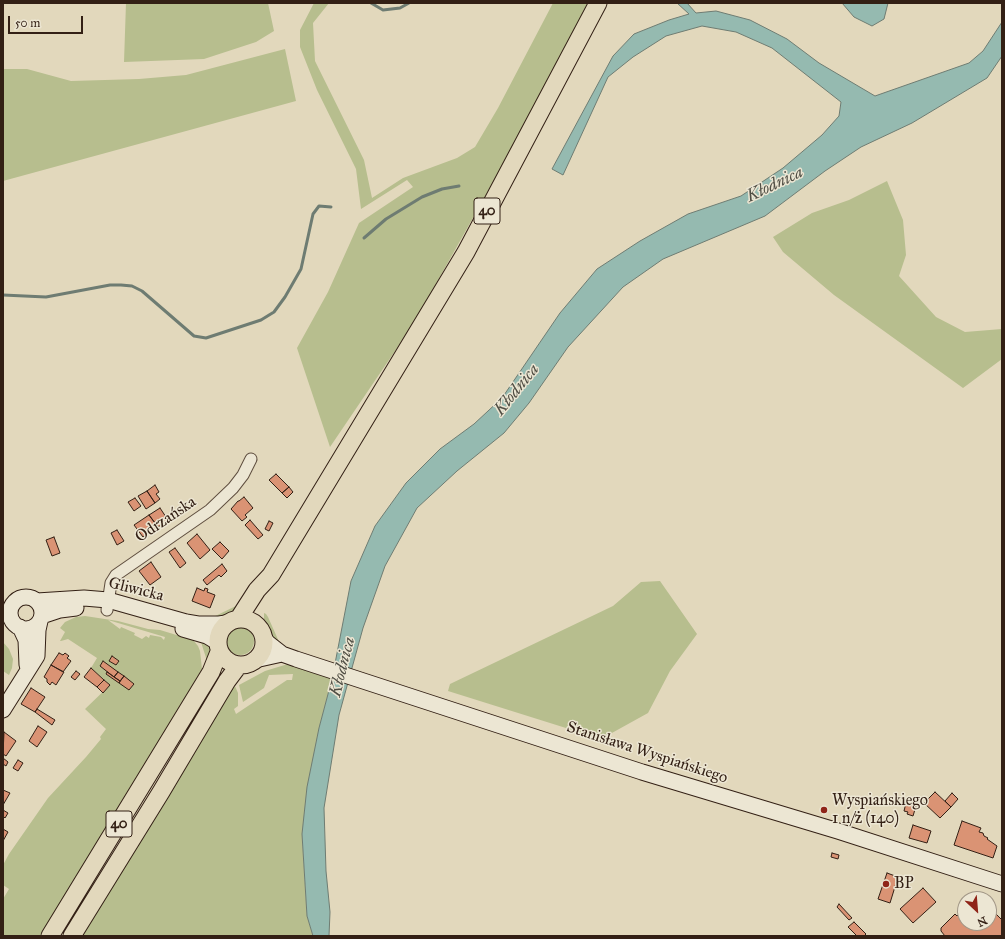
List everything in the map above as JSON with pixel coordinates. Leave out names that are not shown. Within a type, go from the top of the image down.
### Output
[{"type":"main road","name":"40","points":[[50,936],[211,672],[218,647],[218,635],[221,628],[240,621],[258,590],[271,574],[466,252],[598,3]]},
{"type":"main road","points":[[3,710],[27,672],[37,656],[38,630],[42,610],[37,601],[28,597],[14,603],[7,610],[11,617],[13,626],[26,640],[28,647],[27,672]]},
{"type":"main road","name":"Gliwicka","points":[[37,601],[84,598],[206,636],[218,647]]},
{"type":"main road","name":"Gliwicka","points":[[41,618],[60,610],[107,605],[198,624],[219,624],[240,621]]},
{"type":"main road","points":[[13,626],[33,627],[41,618]]},
{"type":"main road","points":[[240,621],[260,628],[264,638]]},
{"type":"main road","name":"40","points":[[72,936],[228,681],[263,649],[264,638]]},
{"type":"main road","name":"Stanisława Wyspiańskiego","points":[[264,638],[268,643],[289,656],[642,772],[838,831],[1002,884]]},
{"type":"main road","points":[[218,647],[227,661],[247,663]]},
{"type":"main road","name":"Stanisława Wyspiańskiego","points":[[247,663],[289,656]]},
{"type":"street","name":"Odrzańska","points":[[107,605],[111,583],[116,575],[214,506],[243,476],[250,459]]},
{"type":"green space","points":[[126,3],[268,3],[274,31],[256,42],[204,59],[124,62]]},
{"type":"green space","points":[[314,3],[329,3],[313,23],[315,61],[364,160],[372,198],[403,178],[457,158],[475,147],[498,108],[553,3],[588,3],[497,175],[414,323],[330,447],[297,348],[328,292],[359,223],[413,187],[407,180],[361,209],[356,169],[317,90],[300,47],[300,30]]},
{"type":"green space","points":[[285,49],[296,101],[3,181],[3,69],[27,69],[71,81],[139,79],[186,75]]},
{"type":"green space","points":[[887,181],[903,220],[906,255],[899,276],[936,317],[965,332],[1002,329],[1002,359],[963,388],[834,295],[783,252],[773,237],[812,213],[849,200]]},
{"type":"green space","points":[[660,581],[697,634],[670,671],[648,713],[601,739],[448,691],[450,684],[613,606],[641,582]]},
{"type":"green space","points":[[240,604],[241,608],[227,616],[214,621],[205,621]]},
{"type":"green space","points":[[264,613],[268,617],[280,644],[271,635],[264,620]]},
{"type":"green space","points":[[85,616],[118,621],[148,629],[160,630],[193,640],[200,651],[202,669],[40,936],[3,936],[3,899],[9,889],[3,885],[3,865],[48,798],[86,757],[101,739],[100,737],[106,729],[85,709],[110,685],[91,668],[97,658],[68,639],[60,641],[65,632],[60,628],[65,622],[76,617]],"holes":[[[108,620],[165,637],[164,640],[161,637],[150,635],[149,638],[146,636],[142,639],[134,635],[135,633],[121,627],[120,629]]]},
{"type":"green space","points":[[240,627],[246,628],[250,631],[253,635],[253,647],[250,651],[246,654],[240,655],[234,654],[230,651],[227,647],[226,641],[227,635],[230,631],[234,628]]},
{"type":"green space","points":[[205,641],[209,645],[212,655],[207,661],[201,642]]},
{"type":"green space","points":[[3,642],[9,649],[13,659],[12,668],[9,675],[3,671]]},
{"type":"green space","points":[[288,664],[332,679],[320,725],[308,784],[302,834],[307,916],[313,936],[82,936],[127,864],[231,689],[235,686],[238,693],[238,706],[234,709],[236,714],[287,680],[292,680],[293,674],[269,675],[264,688],[243,702],[239,685],[265,671]]},
{"type":"water","name":"Kłodnica","points":[[677,3],[687,3],[696,13],[716,11],[750,20],[787,39],[819,63],[875,96],[969,63],[983,51],[1002,22],[1002,56],[987,78],[912,123],[861,147],[825,171],[765,216],[663,259],[623,287],[568,347],[529,403],[504,433],[457,471],[417,508],[385,566],[363,628],[339,715],[324,808],[326,871],[330,912],[329,936],[313,936],[307,916],[302,834],[307,787],[319,728],[332,679],[351,581],[375,526],[406,483],[440,449],[474,424],[502,398],[560,313],[597,269],[640,241],[688,214],[741,196],[783,168],[822,135],[839,116],[841,102],[772,48],[736,32],[702,26],[666,36],[633,57],[608,77],[563,175],[552,169],[613,56],[634,34],[689,14]]},
{"type":"water","points":[[842,3],[888,3],[884,19],[872,26],[854,17]]},
{"type":"building","points":[[276,474],[289,487],[282,493],[269,480]]},
{"type":"building","points":[[155,485],[159,492],[156,494],[160,499],[155,503],[147,491]]},
{"type":"building","points":[[289,487],[293,492],[287,498],[282,493]]},
{"type":"building","points":[[147,491],[155,503],[146,509],[138,496]]},
{"type":"building","points":[[244,497],[253,508],[245,515],[247,517],[242,521],[231,509]]},
{"type":"building","points":[[135,498],[141,506],[134,511],[128,502]]},
{"type":"building","points":[[160,508],[168,520],[158,527],[149,515]]},
{"type":"building","points":[[149,515],[158,527],[143,537],[134,525]]},
{"type":"building","points":[[250,520],[263,535],[258,539],[245,525]]},
{"type":"building","points":[[269,521],[273,523],[269,531],[265,529]]},
{"type":"building","points":[[117,530],[124,541],[117,545],[111,533]]},
{"type":"building","points":[[197,534],[210,550],[200,559],[187,543]]},
{"type":"building","points":[[54,537],[60,553],[52,556],[46,540]]},
{"type":"building","points":[[220,542],[229,551],[222,559],[212,549]]},
{"type":"building","points":[[175,548],[186,563],[180,568],[169,552]]},
{"type":"building","points":[[151,562],[161,577],[150,585],[139,571]]},
{"type":"building","points":[[222,564],[227,571],[221,577],[219,575],[207,585],[203,580]]},
{"type":"building","points":[[197,588],[204,591],[205,588],[208,589],[207,592],[215,595],[210,608],[192,601]]},
{"type":"building","points":[[59,653],[63,655],[65,653],[69,656],[67,658],[71,661],[63,672],[51,665]]},
{"type":"building","points":[[112,656],[119,661],[116,665],[109,661]]},
{"type":"building","points":[[103,661],[118,672],[114,677],[100,666]]},
{"type":"building","points":[[51,665],[64,672],[56,685],[52,682],[50,685],[44,677]]},
{"type":"building","points":[[91,668],[104,680],[97,687],[84,677]]},
{"type":"building","points":[[76,671],[80,674],[75,680],[71,677]]},
{"type":"building","points":[[107,672],[120,681],[119,683],[106,674]]},
{"type":"building","points":[[118,672],[124,676],[120,681],[114,677]]},
{"type":"building","points":[[124,676],[134,684],[129,690],[119,683]]},
{"type":"building","points":[[104,680],[110,685],[103,693],[97,687]]},
{"type":"building","points":[[31,688],[45,697],[35,712],[21,704]]},
{"type":"building","points":[[37,709],[55,720],[52,725],[35,712]]},
{"type":"building","points":[[38,726],[47,732],[37,747],[29,741]]},
{"type":"building","points":[[4,732],[16,741],[6,756],[3,754]]},
{"type":"building","points":[[3,758],[8,762],[6,766],[3,764]]},
{"type":"building","points":[[18,760],[23,763],[18,771],[13,768]]},
{"type":"building","points":[[3,790],[10,793],[3,805]]},
{"type":"building","points":[[935,792],[951,807],[940,818],[924,803]]},
{"type":"building","points":[[952,793],[958,799],[951,807],[945,801]]},
{"type":"building","points":[[906,803],[916,806],[913,816],[904,811]]},
{"type":"building","points":[[3,810],[8,813],[5,818],[3,816]]},
{"type":"building","points":[[962,821],[981,828],[979,832],[983,833],[984,836],[988,838],[987,839],[997,846],[993,858],[954,845]]},
{"type":"building","points":[[913,825],[931,831],[927,843],[909,838]]},
{"type":"building","points":[[3,829],[8,832],[3,841]]},
{"type":"building","points":[[832,853],[839,855],[838,859],[831,857]]},
{"type":"building","points":[[887,873],[898,877],[890,903],[878,899]]},
{"type":"building","points":[[923,888],[936,902],[913,923],[900,909]]},
{"type":"building","points":[[839,904],[852,918],[849,920],[837,907]]},
{"type":"building","points":[[955,914],[957,916],[957,931],[997,931],[997,915],[1002,920],[1002,936],[945,936],[941,931],[941,928]]},
{"type":"building","points":[[854,922],[866,934],[864,936],[857,936],[848,927]]},
{"type":"waterway","points":[[371,3],[383,10],[400,8],[409,3]]},
{"type":"waterway","points":[[364,238],[386,219],[422,197],[442,189],[459,186]]},
{"type":"waterway","points":[[3,295],[46,297],[110,285],[132,286],[142,291],[194,336],[206,338],[261,320],[274,312],[285,297],[301,269],[313,214],[319,206],[331,207]]},
{"type":"place","name":"Wyspiańskiego 1 n/ż (140)","points":[[824,810]]},
{"type":"place","name":"BP","points":[[886,884]]}]
